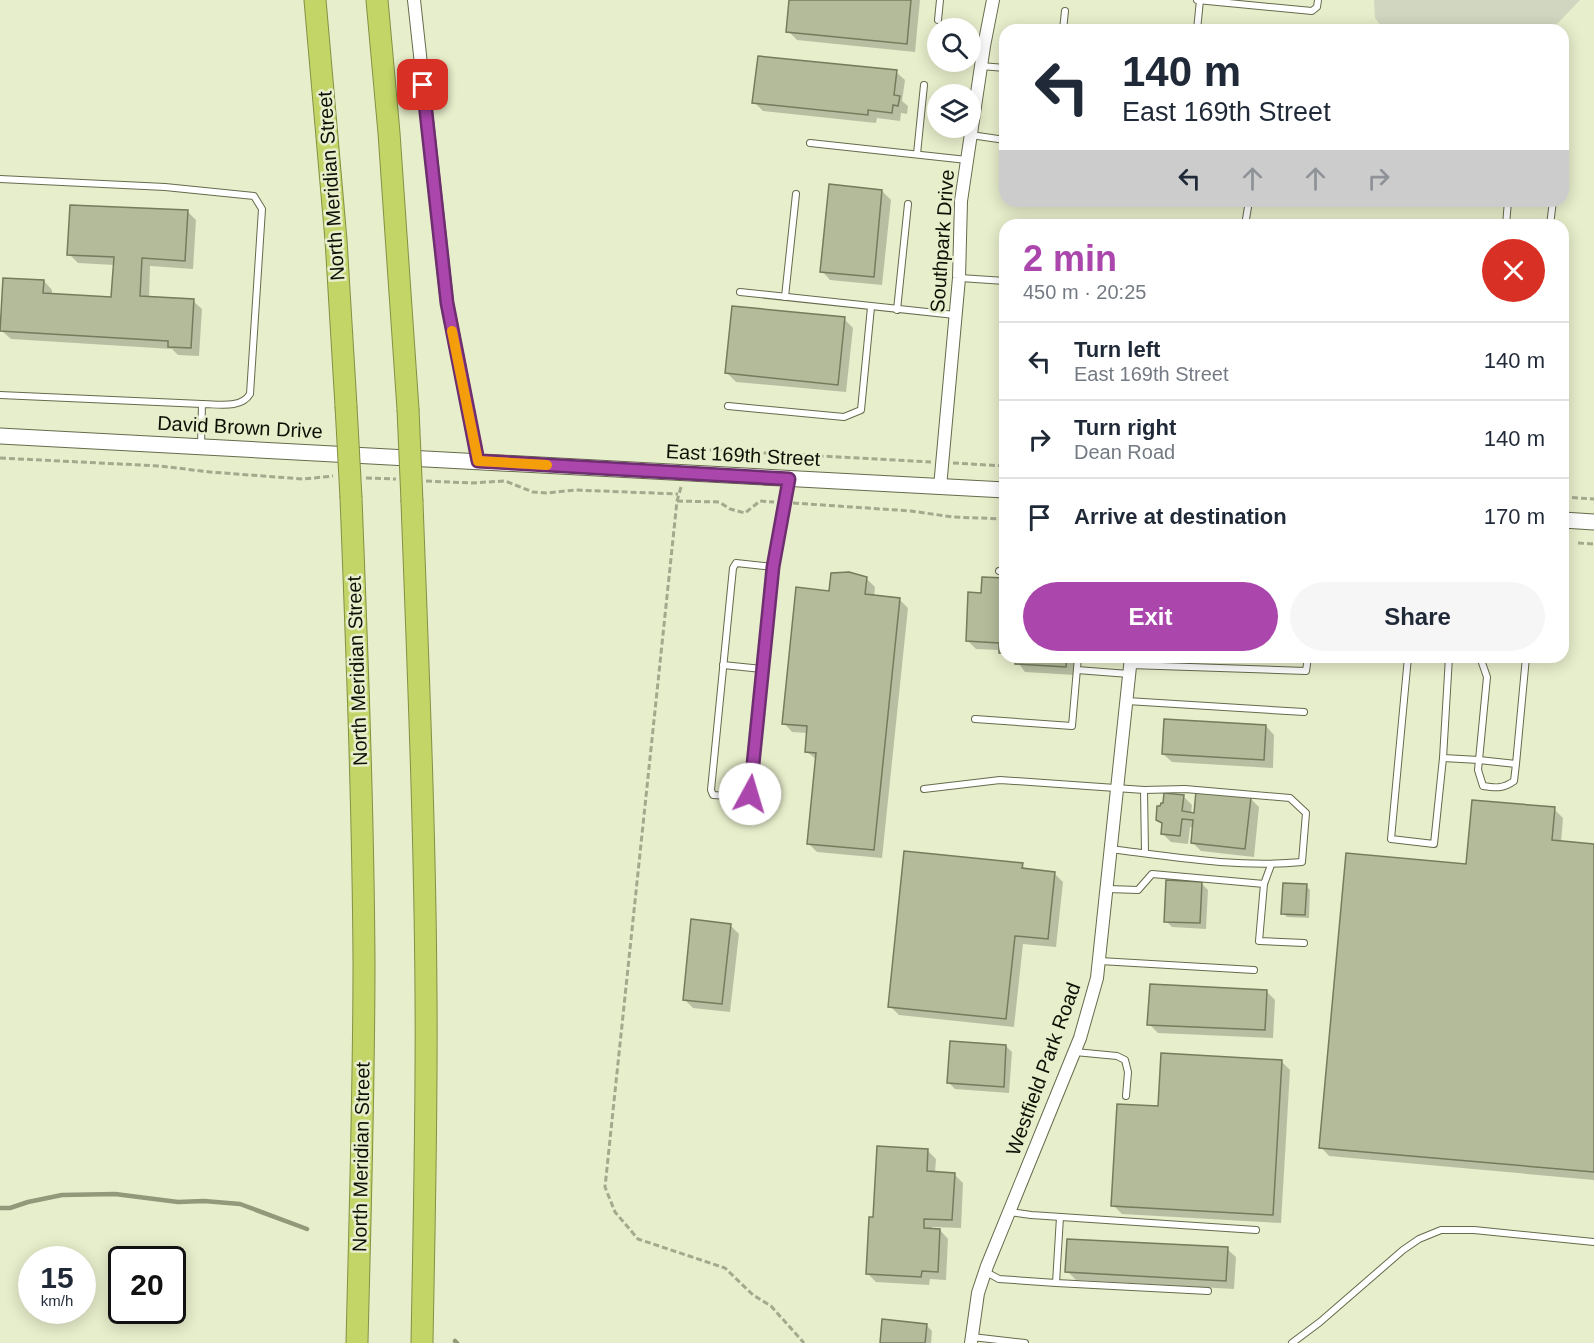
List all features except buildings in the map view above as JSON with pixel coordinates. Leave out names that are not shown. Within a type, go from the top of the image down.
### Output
[{"type":"highway","name":"North Meridian Street","points":[[315,0],[336,240],[358,662],[364,959],[357,1343]]},
{"type":"highway","points":[[377,0],[390,144],[408,409],[423,779],[426,1107],[422,1343]]},
{"type":"street","points":[[414,0],[447,303],[478,461]]},
{"type":"street","name":"Southpark Drive","points":[[981,66],[993,0]]},
{"type":"street","name":"Southpark Drive","points":[[940,487],[959,278],[961,201],[971,138]]},
{"type":"street","name":"David Brown Drive","points":[[0,436],[478,461]]},
{"type":"street","name":"East 169th Street","points":[[478,461],[999,490]]},
{"type":"street","points":[[1569,520],[1594,522]]},
{"type":"street","name":"Westfield Park Road","points":[[971,1340],[978,1293],[1090,1007],[1100,961],[1130,665]]},
{"type":"lane","points":[[938,18],[940,0]]},
{"type":"lane","points":[[1197,24],[1198,0],[1312,11],[1317,6],[1318,0]]},
{"type":"lane","points":[[1064,24],[1065,11]]},
{"type":"lane","points":[[981,66],[999,68]]},
{"type":"lane","points":[[917,154],[924,85]]},
{"type":"lane","points":[[981,136],[999,139]]},
{"type":"lane","points":[[810,143],[967,160]]},
{"type":"lane","points":[[0,179],[165,187],[254,196],[262,209],[250,394],[245,402],[202,404],[0,395]]},
{"type":"lane","points":[[785,297],[796,194]]},
{"type":"lane","points":[[897,310],[908,204]]},
{"type":"lane","points":[[959,278],[999,281]]},
{"type":"lane","points":[[740,292],[956,315]]},
{"type":"lane","points":[[728,406],[844,417],[861,410],[871,307]]},
{"type":"lane","points":[[201,446],[202,404]]},
{"type":"lane","points":[[773,567],[736,563],[733,568],[711,790],[713,795],[746,797],[750,794],[773,567],[789,479]]},
{"type":"lane","points":[[975,719],[1072,726],[1077,663]]},
{"type":"lane","points":[[1077,670],[1130,665],[1306,671],[1307,663]]},
{"type":"lane","points":[[1407,663],[1391,839],[1434,844],[1443,758],[1449,663]]},
{"type":"lane","points":[[1482,663],[1487,677],[1478,770],[1483,786],[1498,788],[1507,786],[1514,780],[1525,663]]},
{"type":"lane","points":[[723,665],[762,669]]},
{"type":"lane","points":[[1127,701],[1304,712]]},
{"type":"lane","points":[[1443,758],[1516,764]]},
{"type":"lane","points":[[924,789],[1000,780],[1144,790],[1185,789],[1290,798],[1306,813],[1302,862],[1271,865],[1111,849]]},
{"type":"lane","points":[[1144,790],[1145,853]]},
{"type":"lane","points":[[1271,865],[1263,884],[1259,941],[1304,943]]},
{"type":"lane","points":[[1108,889],[1138,890],[1152,874],[1263,884]]},
{"type":"lane","points":[[1100,961],[1254,970]]},
{"type":"lane","points":[[1074,1052],[1117,1056],[1125,1060],[1128,1072],[1126,1096]]},
{"type":"lane","points":[[1010,1212],[1256,1230]]},
{"type":"lane","points":[[1056,1283],[1060,1217]]},
{"type":"lane","points":[[1292,1343],[1320,1322],[1403,1250],[1419,1239],[1441,1230],[1474,1230],[1594,1242]]},
{"type":"lane","points":[[986,1272],[999,1279],[1208,1292]]},
{"type":"lane","points":[[971,1340],[1026,1343]]},
{"type":"path","points":[[692,449],[999,466]]},
{"type":"path","points":[[687,473],[677,501],[604,1187],[615,1212],[638,1239],[725,1268],[753,1295],[771,1306],[804,1343]]},
{"type":"path","points":[[1569,497],[1594,499]]},
{"type":"path","points":[[911,511],[953,518],[999,519]]},
{"type":"path","points":[[1578,543],[1594,544]]},
{"type":"green space","points":[[1374,0],[1580,0],[1556,24],[1380,24],[1375,18]]},
{"type":"waterway","points":[[0,1208],[10,1208],[62,1195],[115,1194],[178,1202],[204,1201],[240,1204],[307,1229]]},
{"type":"slow traffic","points":[[452,331],[478,461],[547,465]]},
{"type":"route","points":[[423,85],[447,303],[478,461],[789,479],[773,567],[750,794]]}]
